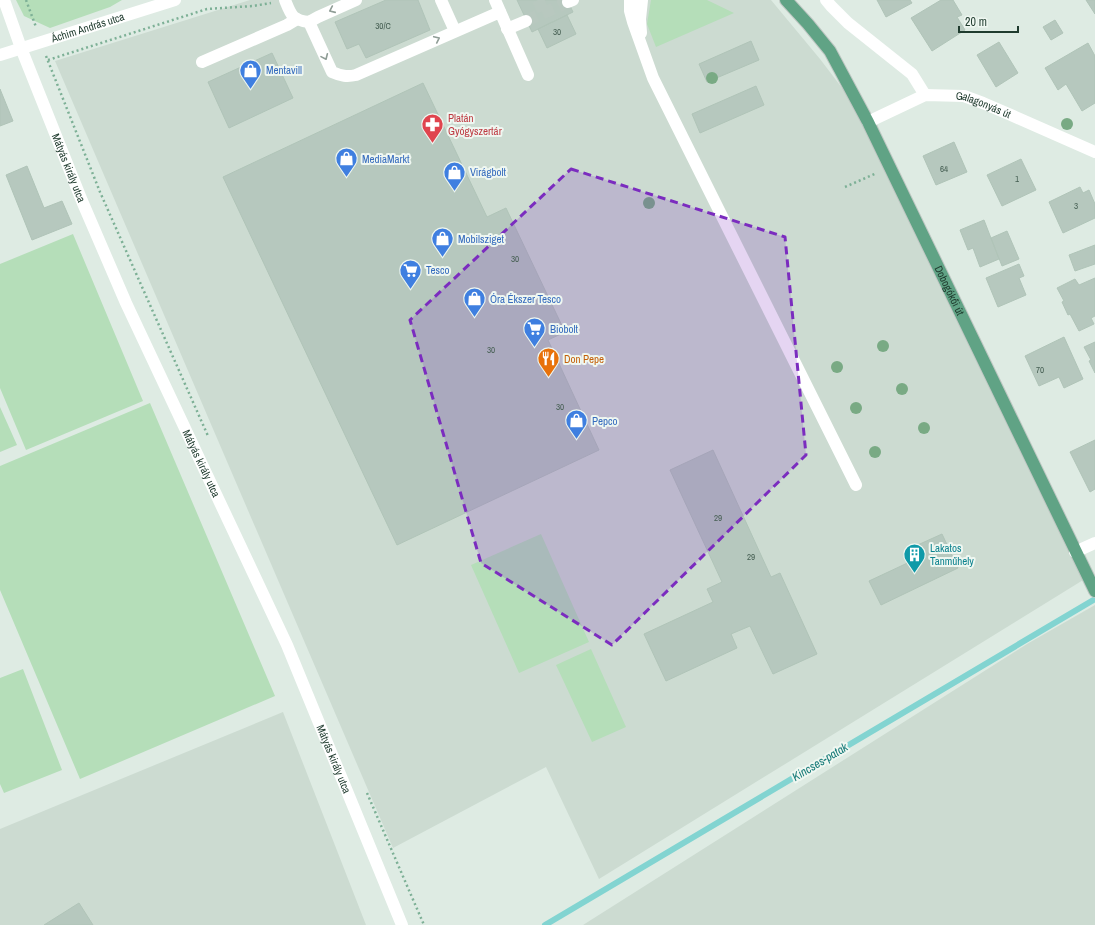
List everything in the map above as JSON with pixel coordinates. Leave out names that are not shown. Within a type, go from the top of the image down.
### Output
[{"type":"main road","name":"Dobogókői út","points":[[787,0],[830,51],[868,122],[1095,591]]},
{"type":"street","name":"Mátyás király utca","points":[[4,0],[21,48],[82,200],[126,303],[287,645],[402,925]]},
{"type":"street","name":"Áchim András utca","points":[[0,55],[175,0]]},
{"type":"street","points":[[285,0],[291,15],[297,19],[309,22],[356,0]]},
{"type":"street","points":[[441,0],[455,31]]},
{"type":"street","points":[[495,0],[528,75]]},
{"type":"street","points":[[630,0],[630,11],[633,22],[653,78],[856,485]]},
{"type":"street","points":[[642,0],[640,19],[643,48]]},
{"type":"street","points":[[826,0],[848,23],[912,74],[925,95]]},
{"type":"street","points":[[309,22],[332,72],[340,76],[349,76],[356,75],[500,12]]},
{"type":"street","points":[[202,62],[287,25],[297,19]]},
{"type":"street","points":[[507,30],[526,21]]},
{"type":"street","name":"Galagonyás út","points":[[868,122],[925,95],[964,96],[1095,152]]},
{"type":"street","points":[[1075,552],[1095,543]]},
{"type":"path","points":[[26,0],[41,42]]},
{"type":"path","points":[[48,60],[207,9],[253,6],[285,0]]},
{"type":"path","points":[[846,187],[872,174]]},
{"type":"highlighted area","points":[[571,169],[785,237],[806,455],[612,645],[481,563],[410,320]]},
{"type":"shaded area","points":[[250,0],[771,0],[820,59],[868,122],[1088,577],[599,879],[546,767],[393,848],[55,61]]},
{"type":"shaded area","points":[[1095,605],[1095,925],[583,925],[1027,644]]},
{"type":"shaded area","points":[[283,712],[366,925],[0,925],[0,829]]},
{"type":"green space","points":[[16,0],[122,0],[110,7],[50,28],[24,16]]},
{"type":"green space","points":[[651,0],[707,0],[734,13],[656,47],[647,24]]},
{"type":"green space","points":[[73,234],[143,401],[26,450],[0,388],[0,264]]},
{"type":"green space","points":[[150,403],[275,696],[80,779],[0,590],[0,466]]},
{"type":"green space","points":[[0,407],[17,445],[0,452]]},
{"type":"green space","points":[[541,534],[589,642],[519,673],[471,565]]},
{"type":"green space","points":[[591,649],[626,727],[592,742],[556,665]]},
{"type":"green space","points":[[23,669],[62,770],[4,793],[0,784],[0,678]]},
{"type":"building","points":[[386,0],[418,0],[430,30],[366,58],[359,44],[347,49],[335,22]]},
{"type":"building","points":[[517,0],[567,0],[573,12],[532,32]]},
{"type":"building","points":[[877,0],[910,0],[912,3],[886,17]]},
{"type":"building","points":[[941,0],[953,0],[962,15],[957,17],[965,30],[932,51],[911,18]]},
{"type":"building","points":[[1086,0],[1095,0],[1095,14]]},
{"type":"building","points":[[567,15],[576,34],[547,48],[538,29]]},
{"type":"building","points":[[1055,20],[1063,33],[1051,40],[1043,27]]},
{"type":"building","points":[[751,41],[759,60],[707,82],[699,64]]},
{"type":"building","points":[[999,42],[1018,73],[996,87],[977,55]]},
{"type":"building","points":[[1088,43],[1095,56],[1095,103],[1082,111],[1066,84],[1058,90],[1045,68]]},
{"type":"building","name":"Mentavill","points":[[272,53],[293,98],[229,128],[208,82]]},
{"type":"building","name":"Tesco","points":[[423,83],[487,217],[506,208],[565,332],[548,340],[599,450],[397,545],[223,177]]},
{"type":"building","points":[[756,86],[764,105],[700,133],[692,114]]},
{"type":"building","points":[[0,89],[13,121],[0,126]]},
{"type":"building","points":[[954,142],[967,172],[936,185],[923,156]]},
{"type":"building","points":[[1021,159],[1036,190],[1002,206],[987,175]]},
{"type":"building","points":[[27,166],[44,208],[62,201],[72,224],[32,240],[6,175]]},
{"type":"building","points":[[1080,187],[1083,193],[1089,190],[1095,204],[1095,218],[1063,233],[1049,202]]},
{"type":"building","points":[[984,220],[999,259],[980,267],[973,248],[968,250],[960,230]]},
{"type":"building","points":[[1007,231],[1019,259],[1002,266],[991,238]]},
{"type":"building","points":[[1095,245],[1095,264],[1075,271],[1069,255]]},
{"type":"building","points":[[1019,264],[1024,276],[1019,278],[1026,295],[998,307],[986,278]]},
{"type":"building","points":[[1095,278],[1095,316],[1091,318],[1094,324],[1079,331],[1070,314],[1068,315],[1062,302],[1064,301],[1057,288],[1075,279],[1079,285]]},
{"type":"building","points":[[1064,337],[1083,379],[1064,388],[1059,377],[1039,386],[1025,356]]},
{"type":"building","points":[[1095,342],[1095,373],[1089,361],[1091,360],[1084,347]]},
{"type":"building","points":[[1095,440],[1095,489],[1090,492],[1070,452]]},
{"type":"building","points":[[713,450],[771,577],[780,573],[817,654],[773,674],[750,626],[731,634],[737,648],[666,681],[644,634],[713,602],[707,589],[722,582],[670,470]]},
{"type":"building","name":"Lakatos Tanműhely","points":[[942,534],[958,568],[881,605],[869,581],[916,559],[911,548]]},
{"type":"building","points":[[79,903],[93,925],[44,925]]},
{"type":"waterway","name":"Kincses-patak","points":[[545,925],[1095,599]]},
{"type":"tunnel","points":[[538,0],[544,13]]},
{"type":"tunnel","points":[[526,21],[568,2]]},
{"type":"place","name":"Mentavill","points":[[250,90]]},
{"type":"place","name":"Platán Gyógyszertár","points":[[433,144]]},
{"type":"place","name":"MediaMarkt","points":[[347,178]]},
{"type":"place","name":"Virágbolt","points":[[454,192]]},
{"type":"place","name":"Mobilsziget","points":[[443,258]]},
{"type":"place","name":"Tesco","points":[[410,290]]},
{"type":"place","name":"Óra Ékszer Tesco","points":[[475,318]]},
{"type":"place","name":"Biobolt","points":[[534,348]]},
{"type":"place","name":"Don Pepe","points":[[548,378]]},
{"type":"place","name":"Pepco","points":[[576,440]]},
{"type":"place","name":"Lakatos Tanműhely","points":[[914,574]]}]
